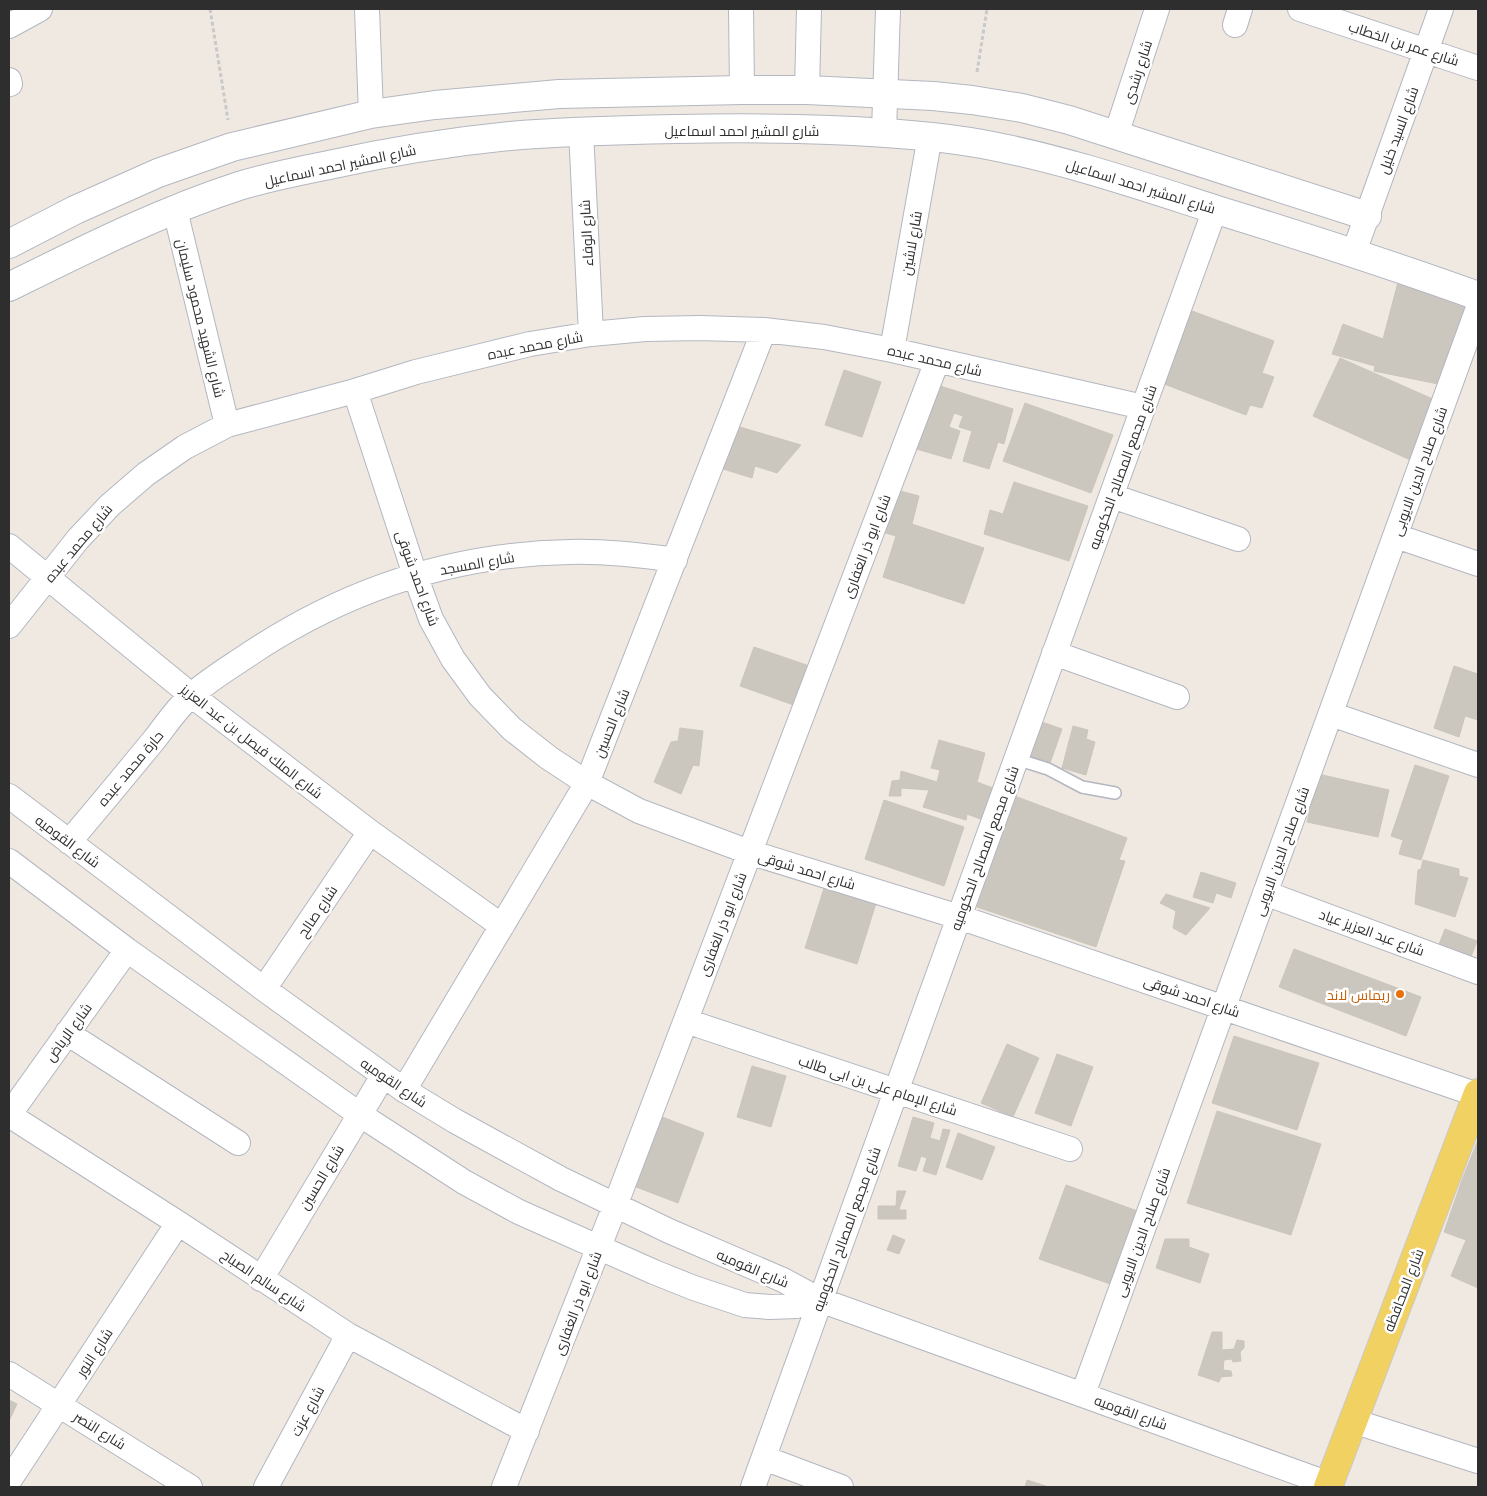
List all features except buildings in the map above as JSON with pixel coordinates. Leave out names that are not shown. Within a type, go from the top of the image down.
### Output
[{"type":"main road","name":"شارع المحافظه","points":[[1329,1485],[1478,1094]]},
{"type":"street","points":[[9,26],[40,9]]},
{"type":"street","points":[[367,9],[371,114]]},
{"type":"street","points":[[742,9],[742,90]]},
{"type":"street","points":[[808,90],[809,9]]},
{"type":"street","points":[[884,132],[888,9]]},
{"type":"street","name":"شارع رشدى","points":[[1126,138],[1158,9]]},
{"type":"street","name":"شارع عمر بن الخطاب","points":[[1300,9],[1478,68]]},
{"type":"street","name":"شارع السيد خليل","points":[[1354,252],[1441,9]]},
{"type":"street","points":[[9,244],[75,210],[158,173],[232,147],[371,114],[435,105],[559,94],[742,90],[808,90],[972,100],[1032,111],[1126,138],[1367,216]]},
{"type":"street","name":"شارع المشير احمد اسماعيل","points":[[9,287],[86,249],[175,210],[241,186],[375,155],[443,144],[512,136],[581,131],[747,127],[884,132],[930,136],[1028,153],[1076,165],[1354,252],[1478,296]]},
{"type":"street","name":"شارع الوفاء","points":[[581,131],[591,334]]},
{"type":"street","name":"شارع لاشين","points":[[892,350],[930,136]]},
{"type":"street","points":[[1124,180],[1126,138]]},
{"type":"street","name":"شارع مجمع المصالح الحكوميه","points":[[753,1487],[1215,209]]},
{"type":"street","name":"شارع الشهيد محمود سليمان","points":[[175,210],[227,425]]},
{"type":"street","name":"شارع صلاح الدين الايوبى","points":[[1083,1394],[1478,308]]},
{"type":"street","name":"شارع محمد عبده","points":[[9,626],[78,539],[110,505],[146,474],[185,447],[227,425],[472,357],[530,344],[591,334],[645,329],[764,330],[824,337],[892,350],[1143,407]]},
{"type":"street","name":"شارع الحسين","points":[[404,1090],[587,783],[764,330]]},
{"type":"street","name":"شارع ابو ذر الغفارى","points":[[504,1487],[615,1206],[937,361]]},
{"type":"street","name":"شارع احمد شوقى","points":[[354,391],[415,575],[435,627],[453,659],[480,696],[512,729],[549,758],[587,783],[639,811],[749,852],[959,917],[1478,1094]]},
{"type":"street","points":[[1112,496],[1238,539]]},
{"type":"street","points":[[1396,536],[1478,564]]},
{"type":"street","name":"شارع الملك فيصل بن عبد العزيز","points":[[9,546],[191,695],[370,832],[502,926]]},
{"type":"street","name":"شارع المسجد","points":[[191,695],[274,638],[318,612],[366,592],[415,575],[466,563],[518,555],[562,552],[623,553],[675,560]]},
{"type":"street","points":[[1054,653],[1177,697]]},
{"type":"street","name":"حارة محمد عبده","points":[[70,842],[191,695]]},
{"type":"street","points":[[1331,714],[1478,765]]},
{"type":"street","name":"شارع القوميه","points":[[9,796],[264,989],[383,1076],[455,1121],[508,1151],[615,1206],[724,1256],[783,1280],[820,1300],[1329,1485]]},
{"type":"street","name":"شارع صالح","points":[[264,989],[370,832]]},
{"type":"street","name":"شارع القوميه","points":[[9,861],[127,950],[359,1114],[464,1182],[519,1212],[598,1248],[694,1288],[745,1305],[770,1307],[796,1306],[820,1300]]},
{"type":"street","name":"شارع عبد العزيز عياد","points":[[1265,893],[1478,972]]},
{"type":"street","name":"شارع الرياض","points":[[9,1115],[127,950]]},
{"type":"street","name":"شارع الإمام على بن ابى طالب","points":[[686,1021],[1070,1149]]},
{"type":"street","points":[[68,1033],[238,1143]]},
{"type":"street","name":"شارع الحسين","points":[[261,1279],[383,1076]]},
{"type":"street","name":"شارع سالم الصباح","points":[[9,1115],[178,1222],[261,1279],[348,1335],[526,1431]]},
{"type":"street","name":"شارع النور","points":[[9,1481],[178,1222]]},
{"type":"street","name":"شارع عزت","points":[[266,1487],[348,1335]]},
{"type":"street","name":"شارع النصر","points":[[9,1374],[190,1487]]},
{"type":"street","points":[[1353,1421],[1478,1461]]},
{"type":"street","points":[[764,1458],[842,1487]]},
{"type":"lane","points":[[1016,759],[1048,769],[1082,787],[1115,793]]},
{"type":"path","points":[[210,9],[232,147]]},
{"type":"path","points":[[972,100],[987,9]]},
{"type":"place","name":"ريماس لاند","points":[[1400,994]]}]
